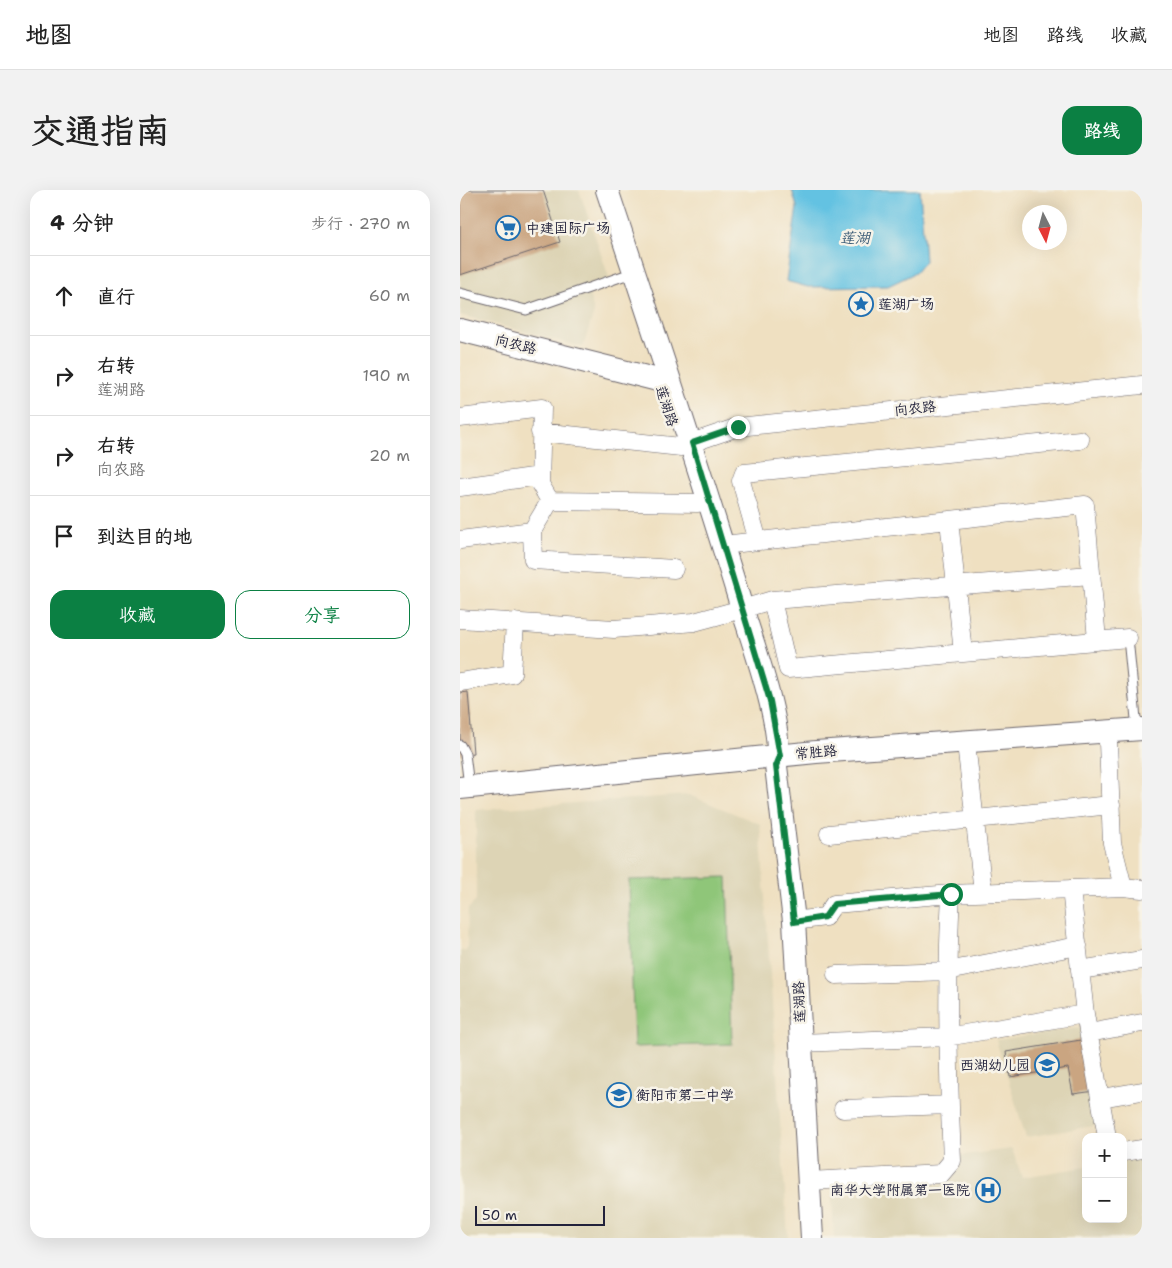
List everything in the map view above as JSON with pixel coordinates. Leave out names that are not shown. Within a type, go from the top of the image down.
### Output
[{"type":"street","name":"莲湖路","points":[[595,190],[658,380],[686,445],[723,545],[737,610]]},
{"type":"street","name":"莲湖路","points":[[607,190],[686,445],[698,503],[770,701],[794,922],[812,1238]]},
{"type":"street","name":"向农路","points":[[460,330],[658,380]]},
{"type":"street","name":"向农路","points":[[686,445],[738,427],[1142,385]]},
{"type":"street","points":[[460,418],[542,408],[540,484],[550,501]]},
{"type":"street","points":[[540,432],[686,445]]},
{"type":"street","points":[[758,541],[741,481],[744,473],[1080,440]]},
{"type":"street","points":[[460,487],[540,476]]},
{"type":"street","points":[[550,501],[698,503]]},
{"type":"street","points":[[550,501],[532,531],[533,560],[674,569]]},
{"type":"street","points":[[723,545],[1085,506],[1097,640]]},
{"type":"street","points":[[949,520],[963,653]]},
{"type":"street","points":[[460,540],[532,531]]},
{"type":"street","points":[[460,619],[614,628],[694,622],[772,600],[1091,575]]},
{"type":"street","points":[[772,600],[788,669],[1128,638]]},
{"type":"street","points":[[460,682],[512,674],[515,622]]},
{"type":"street","name":"常胜路","points":[[463,791],[775,759],[1140,733]]},
{"type":"street","name":"常胜路","points":[[775,759],[967,752],[1108,742],[1140,733]]},
{"type":"street","points":[[1108,742],[1112,843],[1123,887]]},
{"type":"street","points":[[967,752],[983,892]]},
{"type":"street","points":[[830,834],[1111,805]]},
{"type":"street","points":[[794,922],[825,917],[834,904],[983,892],[1123,887],[1142,889]]},
{"type":"street","points":[[1071,889],[1085,1014],[1106,1133]]},
{"type":"street","points":[[809,1181],[941,1174],[952,1161],[946,1037],[951,894]]},
{"type":"street","points":[[836,975],[947,971],[1078,946]]},
{"type":"street","points":[[1080,970],[1142,960]]},
{"type":"street","points":[[801,1043],[946,1037],[1085,1014]]},
{"type":"street","points":[[1089,1033],[1142,1023]]},
{"type":"street","points":[[1101,1098],[1142,1091]]},
{"type":"street","points":[[843,1110],[950,1105]]},
{"type":"street","points":[[1127,1151],[1142,1149]]},
{"type":"lane","points":[[460,293],[526,310],[623,276]]},
{"type":"lane","points":[[1128,638],[1140,733]]},
{"type":"lane","points":[[460,745],[465,754],[463,791]]},
{"type":"shaded area","points":[[460,190],[579,190],[612,286],[589,294],[594,312],[583,347],[460,315]]},
{"type":"shaded area","name":"衡阳市第二中学","points":[[689,795],[760,824],[788,1238],[460,1238],[460,951],[467,950],[468,909],[476,901],[476,810]]},
{"type":"shaded area","name":"西湖幼儿园","points":[[1084,1027],[1100,1125],[1026,1137],[996,1040]]},
{"type":"shaded area","name":"南华大学附属第一医院","points":[[1012,1149],[1022,1177],[1082,1168],[1082,1223],[1127,1223],[1127,1160],[1142,1158],[1142,1238],[834,1238],[832,1197],[947,1184],[953,1178],[956,1156]]},
{"type":"green space","points":[[727,877],[732,1044],[634,1047],[629,880]]},
{"type":"water","name":"莲湖","points":[[792,190],[920,190],[925,261],[915,273],[888,286],[808,287],[786,281],[797,207]]},
{"type":"building","name":"中建国际广场","points":[[460,190],[543,190],[560,242],[460,275]]},
{"type":"building","points":[[468,692],[473,753],[460,755],[460,693]]},
{"type":"building","points":[[1087,1039],[1095,1091],[1073,1094],[1068,1068],[1010,1077],[1006,1052]]},
{"type":"place","name":"中建国际广场","points":[[508,228]]},
{"type":"place","name":"莲湖广场","points":[[861,304]]},
{"type":"place","name":"西湖幼儿园","points":[[1047,1065]]},
{"type":"place","name":"衡阳市第二中学","points":[[619,1095]]},
{"type":"place","name":"南华大学附属第一医院","points":[[988,1190]]},
{"type":"route","points":[[738,427],[692,443],[770,701],[780,756],[776,766],[794,922],[825,917],[834,904],[951,894]]}]
